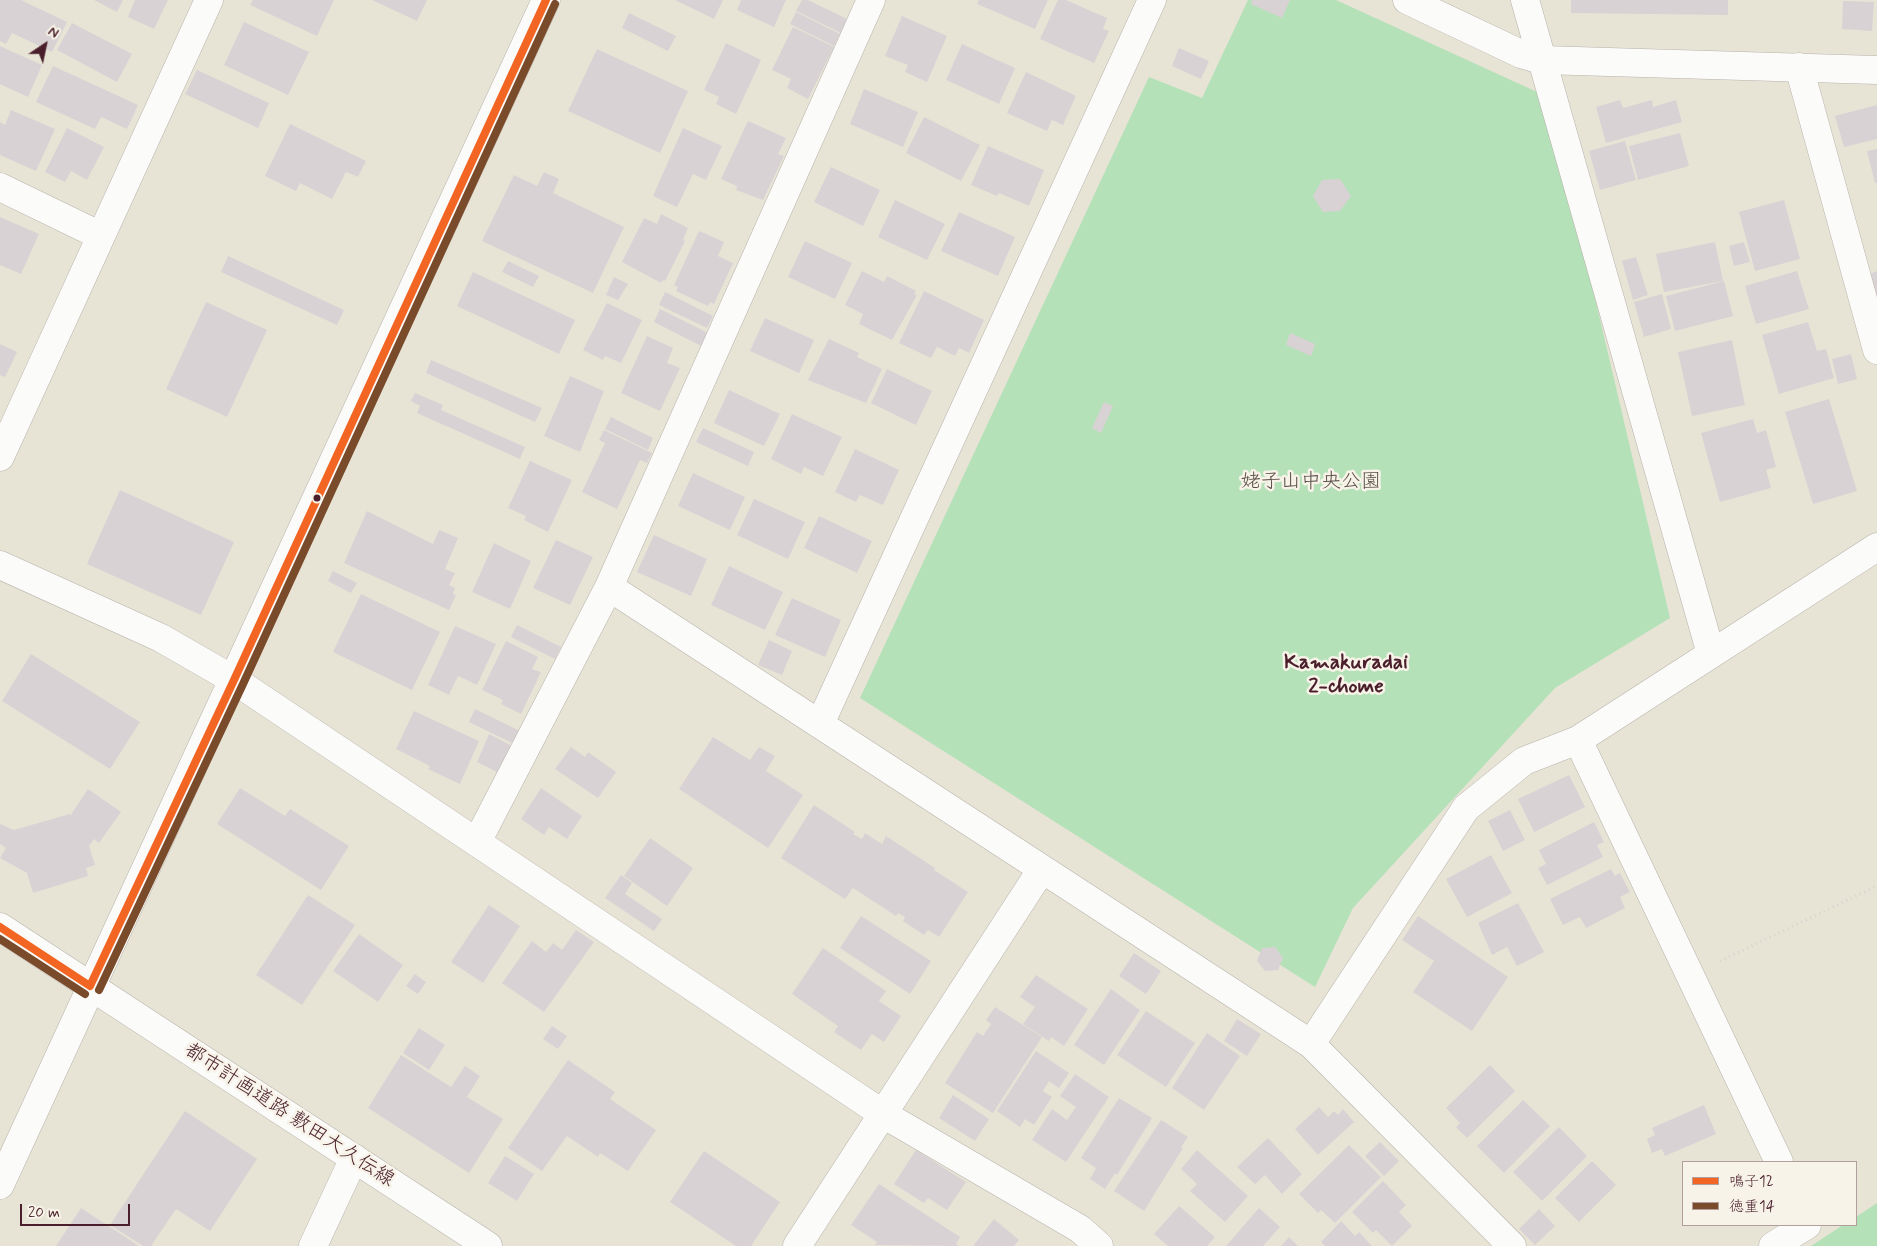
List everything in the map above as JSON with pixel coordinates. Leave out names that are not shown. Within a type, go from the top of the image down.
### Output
[{"type":"street","points":[[0,457],[208,0]]},
{"type":"street","points":[[0,1185],[90,986],[234,680],[546,0]]},
{"type":"street","points":[[477,842],[609,587],[872,0]]},
{"type":"street","points":[[820,724],[1152,0]]},
{"type":"street","points":[[1407,0],[1521,54],[1542,60],[1877,70]]},
{"type":"street","points":[[1525,0],[1711,654]]},
{"type":"street","points":[[1799,68],[1877,350]]},
{"type":"street","points":[[0,187],[101,236]]},
{"type":"street","points":[[1311,1044],[1466,808],[1524,762],[1578,740],[1877,547]]},
{"type":"street","points":[[0,565],[161,638],[234,680],[883,1114],[1080,1229],[1099,1246]]},
{"type":"street","points":[[609,587],[1311,1044],[1512,1246]]},
{"type":"street","points":[[1578,740],[1779,1161]]},
{"type":"street","points":[[797,1246],[1042,869]]},
{"type":"street","name":"都市計画道路 敷田大久伝線","points":[[0,927],[488,1246]]},
{"type":"street","points":[[313,1246],[354,1158]]},
{"type":"street","points":[[1772,1246],[1805,1226]]},
{"type":"path","points":[[1690,975],[1877,886]]},
{"type":"green space","name":"姥子山中央公園","points":[[1248,0],[1336,0],[1548,97],[1670,618],[1555,688],[1353,908],[1315,987],[860,698],[1149,77],[1202,98]]},
{"type":"green space","points":[[1877,1203],[1877,1246],[1811,1246],[1841,1226],[1857,1226],[1857,1216]]},
{"type":"building","points":[[0,0],[21,0],[67,22],[52,52],[12,33],[6,44],[0,41]]},
{"type":"building","points":[[94,0],[123,0],[117,12]]},
{"type":"building","points":[[135,0],[168,0],[154,29],[128,17]]},
{"type":"building","points":[[253,0],[334,0],[317,36],[250,5]]},
{"type":"building","points":[[372,0],[427,0],[417,21]]},
{"type":"building","points":[[675,0],[723,0],[714,19]]},
{"type":"building","points":[[741,0],[786,0],[774,27],[737,10]]},
{"type":"building","points":[[802,0],[808,0],[847,19],[841,33],[796,11]]},
{"type":"building","points":[[979,0],[1048,0],[1035,29],[977,4]]},
{"type":"building","points":[[1058,0],[1066,0],[1107,18],[1103,29],[1109,31],[1094,63],[1040,39]]},
{"type":"building","points":[[1252,0],[1290,0],[1282,18],[1251,4]]},
{"type":"building","points":[[1571,0],[1728,0],[1728,15],[1571,13]]},
{"type":"building","points":[[1843,1],[1874,2],[1872,31],[1842,29]]},
{"type":"building","points":[[796,12],[840,34],[834,46],[790,24]]},
{"type":"building","points":[[629,13],[676,36],[668,51],[622,28]]},
{"type":"building","points":[[902,16],[947,36],[927,82],[905,72],[908,65],[885,56]]},
{"type":"building","points":[[244,22],[309,52],[288,95],[224,65]]},
{"type":"building","points":[[72,23],[132,54],[117,82],[57,50]]},
{"type":"building","points":[[793,27],[834,47],[808,99],[787,88],[791,79],[772,70]]},
{"type":"building","points":[[726,43],[761,60],[736,114],[716,104],[719,97],[704,90]]},
{"type":"building","points":[[962,44],[1015,68],[999,104],[946,80]]},
{"type":"building","points":[[0,46],[42,65],[28,97],[0,84]]},
{"type":"building","points":[[1179,48],[1209,61],[1201,79],[1172,66]]},
{"type":"building","points":[[597,49],[688,91],[660,153],[568,111]]},
{"type":"building","points":[[53,66],[138,105],[127,129],[101,117],[95,129],[36,102]]},
{"type":"building","points":[[197,70],[269,103],[258,128],[185,94]]},
{"type":"building","points":[[1026,72],[1076,96],[1063,125],[1052,120],[1047,131],[1007,113]]},
{"type":"building","points":[[864,89],[918,112],[903,147],[850,124]]},
{"type":"building","points":[[1620,100],[1623,108],[1652,100],[1653,107],[1676,100],[1682,122],[1606,143],[1596,107]]},
{"type":"building","points":[[1877,105],[1877,139],[1844,147],[1835,116]]},
{"type":"building","points":[[11,110],[55,129],[36,171],[0,155],[0,122],[5,125]]},
{"type":"building","points":[[924,117],[980,145],[961,181],[906,153]]},
{"type":"building","points":[[748,121],[786,138],[778,154],[784,156],[763,200],[736,190],[737,186],[721,179]]},
{"type":"building","points":[[290,124],[366,161],[358,177],[346,172],[332,199],[300,183],[296,191],[265,176]]},
{"type":"building","points":[[67,128],[104,147],[87,180],[71,171],[65,182],[45,172]]},
{"type":"building","points":[[683,128],[722,146],[706,180],[693,174],[677,207],[653,196]]},
{"type":"building","points":[[1680,133],[1689,166],[1638,180],[1629,146]]},
{"type":"building","points":[[1625,141],[1636,180],[1600,190],[1589,151]]},
{"type":"building","points":[[988,146],[1044,170],[1029,206],[999,193],[997,196],[971,185]]},
{"type":"building","points":[[1877,149],[1877,183],[1875,183],[1867,151]]},
{"type":"building","points":[[831,167],[880,190],[863,226],[814,202]]},
{"type":"building","points":[[544,172],[559,179],[553,193],[624,227],[593,293],[482,241],[514,175],[537,186]]},
{"type":"building","points":[[1340,179],[1351,196],[1340,211],[1323,212],[1313,196],[1322,180]]},
{"type":"building","points":[[895,200],[945,224],[927,260],[878,237]]},
{"type":"building","points":[[1784,200],[1800,259],[1755,271],[1739,212]]},
{"type":"building","points":[[959,212],[1015,237],[998,276],[941,251]]},
{"type":"building","points":[[661,214],[688,228],[683,240],[685,241],[665,281],[663,280],[661,283],[622,262],[644,218],[657,224]]},
{"type":"building","points":[[0,217],[39,234],[21,274],[0,265]]},
{"type":"building","points":[[699,231],[724,242],[718,256],[733,263],[714,304],[710,302],[708,306],[676,291],[678,287],[674,285]]},
{"type":"building","points":[[805,241],[852,263],[835,299],[788,277]]},
{"type":"building","points":[[1715,242],[1723,281],[1664,292],[1656,254]]},
{"type":"building","points":[[1744,242],[1750,262],[1734,266],[1729,246]]},
{"type":"building","points":[[228,256],[344,310],[337,325],[221,272]]},
{"type":"building","points":[[1636,257],[1648,295],[1633,300],[1622,261]]},
{"type":"building","points":[[508,261],[539,276],[533,287],[502,272]]},
{"type":"building","points":[[862,271],[884,282],[887,276],[916,291],[914,294],[917,295],[892,340],[859,324],[863,314],[845,305]]},
{"type":"building","points":[[1797,271],[1809,309],[1756,324],[1745,286]]},
{"type":"building","points":[[1877,271],[1877,296],[1876,296],[1870,274]]},
{"type":"building","points":[[473,272],[575,320],[559,354],[457,306]]},
{"type":"building","points":[[614,277],[628,284],[618,300],[606,295]]},
{"type":"building","points":[[1724,281],[1733,316],[1675,331],[1666,296]]},
{"type":"building","points":[[924,291],[984,320],[969,353],[959,348],[955,356],[937,347],[931,358],[899,343]]},
{"type":"building","points":[[665,292],[713,316],[707,328],[659,305]]},
{"type":"building","points":[[1662,294],[1671,329],[1644,337],[1634,302]]},
{"type":"building","points":[[206,302],[267,330],[227,417],[166,389]]},
{"type":"building","points":[[607,303],[642,320],[621,363],[605,356],[603,360],[583,350]]},
{"type":"building","points":[[660,309],[708,333],[701,346],[654,322]]},
{"type":"building","points":[[765,318],[814,340],[799,373],[750,351]]},
{"type":"building","points":[[1808,322],[1817,351],[1826,349],[1834,378],[1779,394],[1762,335]]},
{"type":"building","points":[[1290,333],[1315,344],[1311,356],[1286,345]]},
{"type":"building","points":[[647,336],[673,348],[667,363],[680,368],[660,411],[621,393]]},
{"type":"building","points":[[829,339],[859,353],[857,357],[882,369],[866,403],[808,380]]},
{"type":"building","points":[[1732,340],[1745,405],[1692,416],[1678,352]]},
{"type":"building","points":[[0,344],[17,352],[5,377],[0,375]]},
{"type":"building","points":[[1851,354],[1857,379],[1838,384],[1832,359]]},
{"type":"building","points":[[431,360],[542,408],[535,422],[426,373]]},
{"type":"building","points":[[887,369],[932,391],[916,425],[871,403]]},
{"type":"building","points":[[570,376],[604,391],[580,452],[544,436]]},
{"type":"building","points":[[729,390],[780,414],[764,446],[714,423]]},
{"type":"building","points":[[415,393],[443,405],[441,410],[525,447],[520,459],[417,413],[420,406],[411,401]]},
{"type":"building","points":[[1829,399],[1857,491],[1813,504],[1785,412]]},
{"type":"building","points":[[1104,402],[1113,406],[1101,433],[1092,428]]},
{"type":"building","points":[[792,414],[842,437],[823,476],[804,467],[801,474],[771,459]]},
{"type":"building","points":[[611,417],[653,438],[648,450],[605,429]]},
{"type":"building","points":[[1753,419],[1757,433],[1766,430],[1776,467],[1766,470],[1771,488],[1720,502],[1701,433]]},
{"type":"building","points":[[703,428],[754,452],[748,466],[696,442]]},
{"type":"building","points":[[604,430],[652,453],[647,463],[640,460],[617,509],[582,492],[605,443],[599,440]]},
{"type":"building","points":[[855,449],[899,470],[883,505],[860,495],[856,502],[835,492]]},
{"type":"building","points":[[530,461],[572,480],[548,532],[524,520],[526,516],[508,508]]},
{"type":"building","points":[[693,473],[745,497],[730,530],[678,506]]},
{"type":"building","points":[[120,490],[234,542],[201,615],[87,564]]},
{"type":"building","points":[[754,499],[805,522],[788,559],[737,535]]},
{"type":"building","points":[[367,511],[433,544],[439,530],[458,538],[445,569],[455,573],[449,585],[455,588],[453,594],[456,595],[449,610],[344,563]]},
{"type":"building","points":[[819,516],[872,541],[857,573],[804,548]]},
{"type":"building","points":[[654,535],[707,559],[691,596],[637,572]]},
{"type":"building","points":[[556,540],[593,557],[570,605],[533,588]]},
{"type":"building","points":[[494,543],[531,561],[510,609],[472,592]]},
{"type":"building","points":[[729,566],[783,592],[765,630],[711,605]]},
{"type":"building","points":[[333,571],[357,583],[351,593],[328,581]]},
{"type":"building","points":[[361,594],[440,632],[412,690],[333,652]]},
{"type":"building","points":[[792,598],[841,620],[825,657],[775,635]]},
{"type":"building","points":[[517,625],[561,647],[555,659],[511,637]]},
{"type":"building","points":[[455,626],[496,644],[477,685],[458,676],[449,695],[428,685]]},
{"type":"building","points":[[769,640],[792,651],[782,675],[758,665]]},
{"type":"building","points":[[506,641],[538,657],[532,669],[541,672],[521,714],[501,704],[503,700],[482,690]]},
{"type":"building","points":[[31,654],[140,722],[110,769],[2,701]]},
{"type":"building","points":[[475,709],[520,731],[514,744],[469,722]]},
{"type":"building","points":[[414,711],[479,741],[460,784],[428,769],[430,766],[396,749]]},
{"type":"building","points":[[489,734],[512,746],[499,773],[477,762]]},
{"type":"building","points":[[713,737],[750,760],[759,747],[775,756],[766,771],[803,795],[768,848],[679,789]]},
{"type":"building","points":[[571,747],[585,757],[588,752],[616,772],[598,798],[555,769]]},
{"type":"building","points":[[1569,775],[1585,807],[1534,832],[1518,799]]},
{"type":"building","points":[[240,788],[285,816],[290,809],[349,846],[321,890],[217,824]]},
{"type":"building","points":[[541,788],[582,816],[567,839],[549,827],[544,835],[521,819]]},
{"type":"building","points":[[88,789],[121,812],[99,843],[94,839],[89,846],[95,865],[86,868],[88,876],[33,893],[27,873],[0,858],[6,848],[0,844],[0,824],[14,830],[70,814],[70,816]]},
{"type":"building","points":[[814,805],[855,832],[853,834],[862,839],[865,833],[882,844],[886,836],[968,892],[939,937],[928,930],[924,935],[903,921],[905,917],[898,913],[896,916],[853,888],[845,899],[781,858]]},
{"type":"building","points":[[1510,810],[1525,840],[1503,851],[1488,821]]},
{"type":"building","points":[[1594,822],[1604,842],[1597,845],[1603,857],[1547,885],[1538,868],[1546,864],[1539,850]]},
{"type":"building","points":[[650,838],[693,868],[667,906],[624,876]]},
{"type":"building","points":[[1491,855],[1512,893],[1467,917],[1446,879]]},
{"type":"building","points":[[1611,869],[1615,876],[1620,873],[1630,892],[1620,897],[1625,908],[1586,928],[1580,917],[1563,925],[1550,899]]},
{"type":"building","points":[[621,875],[632,883],[625,894],[662,919],[654,931],[605,898]]},
{"type":"building","points":[[308,895],[355,925],[302,1005],[256,975]]},
{"type":"building","points":[[1518,903],[1544,952],[1517,966],[1507,947],[1492,955],[1478,923]]},
{"type":"building","points":[[489,905],[520,926],[483,983],[451,962]]},
{"type":"building","points":[[861,916],[931,961],[910,994],[840,948]]},
{"type":"building","points":[[1418,916],[1508,977],[1472,1031],[1413,992],[1434,961],[1402,940]]},
{"type":"building","points":[[576,930],[594,942],[544,1012],[502,983],[532,941],[546,952],[553,943],[562,950]]},
{"type":"building","points":[[359,934],[403,965],[378,1002],[333,971]]},
{"type":"building","points":[[1275,947],[1283,958],[1278,970],[1265,971],[1257,961],[1262,948]]},
{"type":"building","points":[[823,948],[886,991],[879,1001],[901,1016],[884,1042],[872,1034],[861,1050],[834,1032],[838,1026],[792,994]]},
{"type":"building","points":[[1134,953],[1161,971],[1146,994],[1119,976]]},
{"type":"building","points":[[415,974],[426,982],[418,994],[406,986]]},
{"type":"building","points":[[1036,975],[1088,1009],[1064,1046],[1051,1037],[1049,1041],[1023,1024],[1035,1007],[1020,997]]},
{"type":"building","points":[[1111,989],[1140,1010],[1104,1065],[1074,1045]]},
{"type":"building","points":[[995,1007],[1042,1037],[993,1113],[945,1083],[977,1032],[983,1036],[991,1024],[986,1020]]},
{"type":"building","points":[[1146,1011],[1195,1043],[1166,1087],[1117,1055]]},
{"type":"building","points":[[1237,1019],[1261,1034],[1247,1056],[1224,1041]]},
{"type":"building","points":[[552,1026],[567,1036],[558,1049],[543,1039]]},
{"type":"building","points":[[419,1028],[445,1045],[429,1070],[403,1053]]},
{"type":"building","points":[[1207,1033],[1240,1056],[1204,1110],[1172,1088]]},
{"type":"building","points":[[1036,1051],[1069,1073],[1059,1088],[1049,1081],[1043,1091],[1052,1097],[1034,1125],[1025,1119],[1020,1127],[997,1111]]},
{"type":"building","points":[[401,1055],[451,1087],[465,1066],[480,1076],[467,1097],[503,1119],[469,1173],[368,1108]]},
{"type":"building","points":[[568,1060],[615,1092],[610,1099],[656,1130],[628,1171],[600,1153],[598,1157],[567,1136],[542,1171],[508,1148]]},
{"type":"building","points":[[1490,1065],[1515,1091],[1467,1138],[1456,1127],[1460,1123],[1446,1108]]},
{"type":"building","points":[[1075,1074],[1109,1097],[1066,1162],[1032,1140],[1052,1109],[1067,1120],[1076,1107],[1060,1096]]},
{"type":"building","points":[[953,1095],[989,1119],[975,1141],[939,1118]]},
{"type":"building","points":[[1119,1098],[1152,1118],[1117,1175],[1115,1173],[1105,1189],[1090,1179],[1096,1168],[1081,1158]]},
{"type":"building","points":[[1523,1100],[1550,1126],[1504,1173],[1477,1146]]},
{"type":"building","points":[[1704,1105],[1716,1134],[1665,1156],[1662,1149],[1652,1153],[1647,1139],[1655,1135],[1652,1128]]},
{"type":"building","points":[[1319,1107],[1328,1117],[1334,1111],[1338,1115],[1343,1109],[1354,1122],[1318,1155],[1295,1129]]},
{"type":"building","points":[[185,1111],[257,1159],[210,1231],[176,1209],[151,1246],[143,1246],[110,1225]]},
{"type":"building","points":[[1161,1120],[1188,1137],[1144,1211],[1114,1191]]},
{"type":"building","points":[[1559,1127],[1587,1156],[1542,1201],[1513,1172]]},
{"type":"building","points":[[1268,1138],[1302,1174],[1282,1194],[1265,1175],[1255,1184],[1237,1167]]},
{"type":"building","points":[[1380,1142],[1399,1161],[1384,1176],[1365,1156]]},
{"type":"building","points":[[1349,1145],[1381,1177],[1335,1223],[1321,1210],[1318,1213],[1299,1194]]},
{"type":"building","points":[[916,1150],[966,1182],[947,1210],[928,1198],[924,1203],[894,1184]]},
{"type":"building","points":[[1197,1150],[1248,1196],[1225,1222],[1190,1191],[1197,1184],[1181,1169]]},
{"type":"building","points":[[704,1151],[780,1202],[751,1246],[736,1246],[670,1202]]},
{"type":"building","points":[[505,1156],[534,1174],[517,1201],[488,1183]]},
{"type":"building","points":[[1592,1161],[1616,1185],[1579,1222],[1555,1198]]},
{"type":"building","points":[[1383,1181],[1406,1205],[1399,1212],[1412,1226],[1392,1246],[1376,1230],[1373,1233],[1352,1212]]},
{"type":"building","points":[[879,1184],[960,1237],[956,1244],[959,1246],[875,1245],[877,1242],[851,1225]]},
{"type":"building","points":[[1179,1206],[1215,1237],[1207,1246],[1168,1246],[1154,1234]]},
{"type":"building","points":[[81,1208],[139,1246],[56,1246]]},
{"type":"building","points":[[1259,1208],[1280,1227],[1263,1246],[1226,1246]]},
{"type":"building","points":[[1539,1209],[1555,1226],[1535,1245],[1519,1229]]},
{"type":"building","points":[[994,1219],[1019,1240],[1014,1246],[973,1246]]},
{"type":"building","points":[[1341,1221],[1355,1236],[1359,1232],[1372,1246],[1325,1246],[1321,1242]]},
{"type":"building","points":[[1289,1237],[1298,1246],[1281,1246]]},
{"type":"transit line","name":"鳴子12","points":[[90,986],[234,680],[546,0]]},
{"type":"transit line","name":"徳重14","points":[[99,990],[243,684],[555,4]]},
{"type":"transit line","name":"鳴子12","points":[[0,927],[90,986]]},
{"type":"transit line","name":"徳重14","points":[[0,939],[85,994]]},
{"type":"district","name":"Kamakuradai 2-chome","points":[[1346,676]]}]
